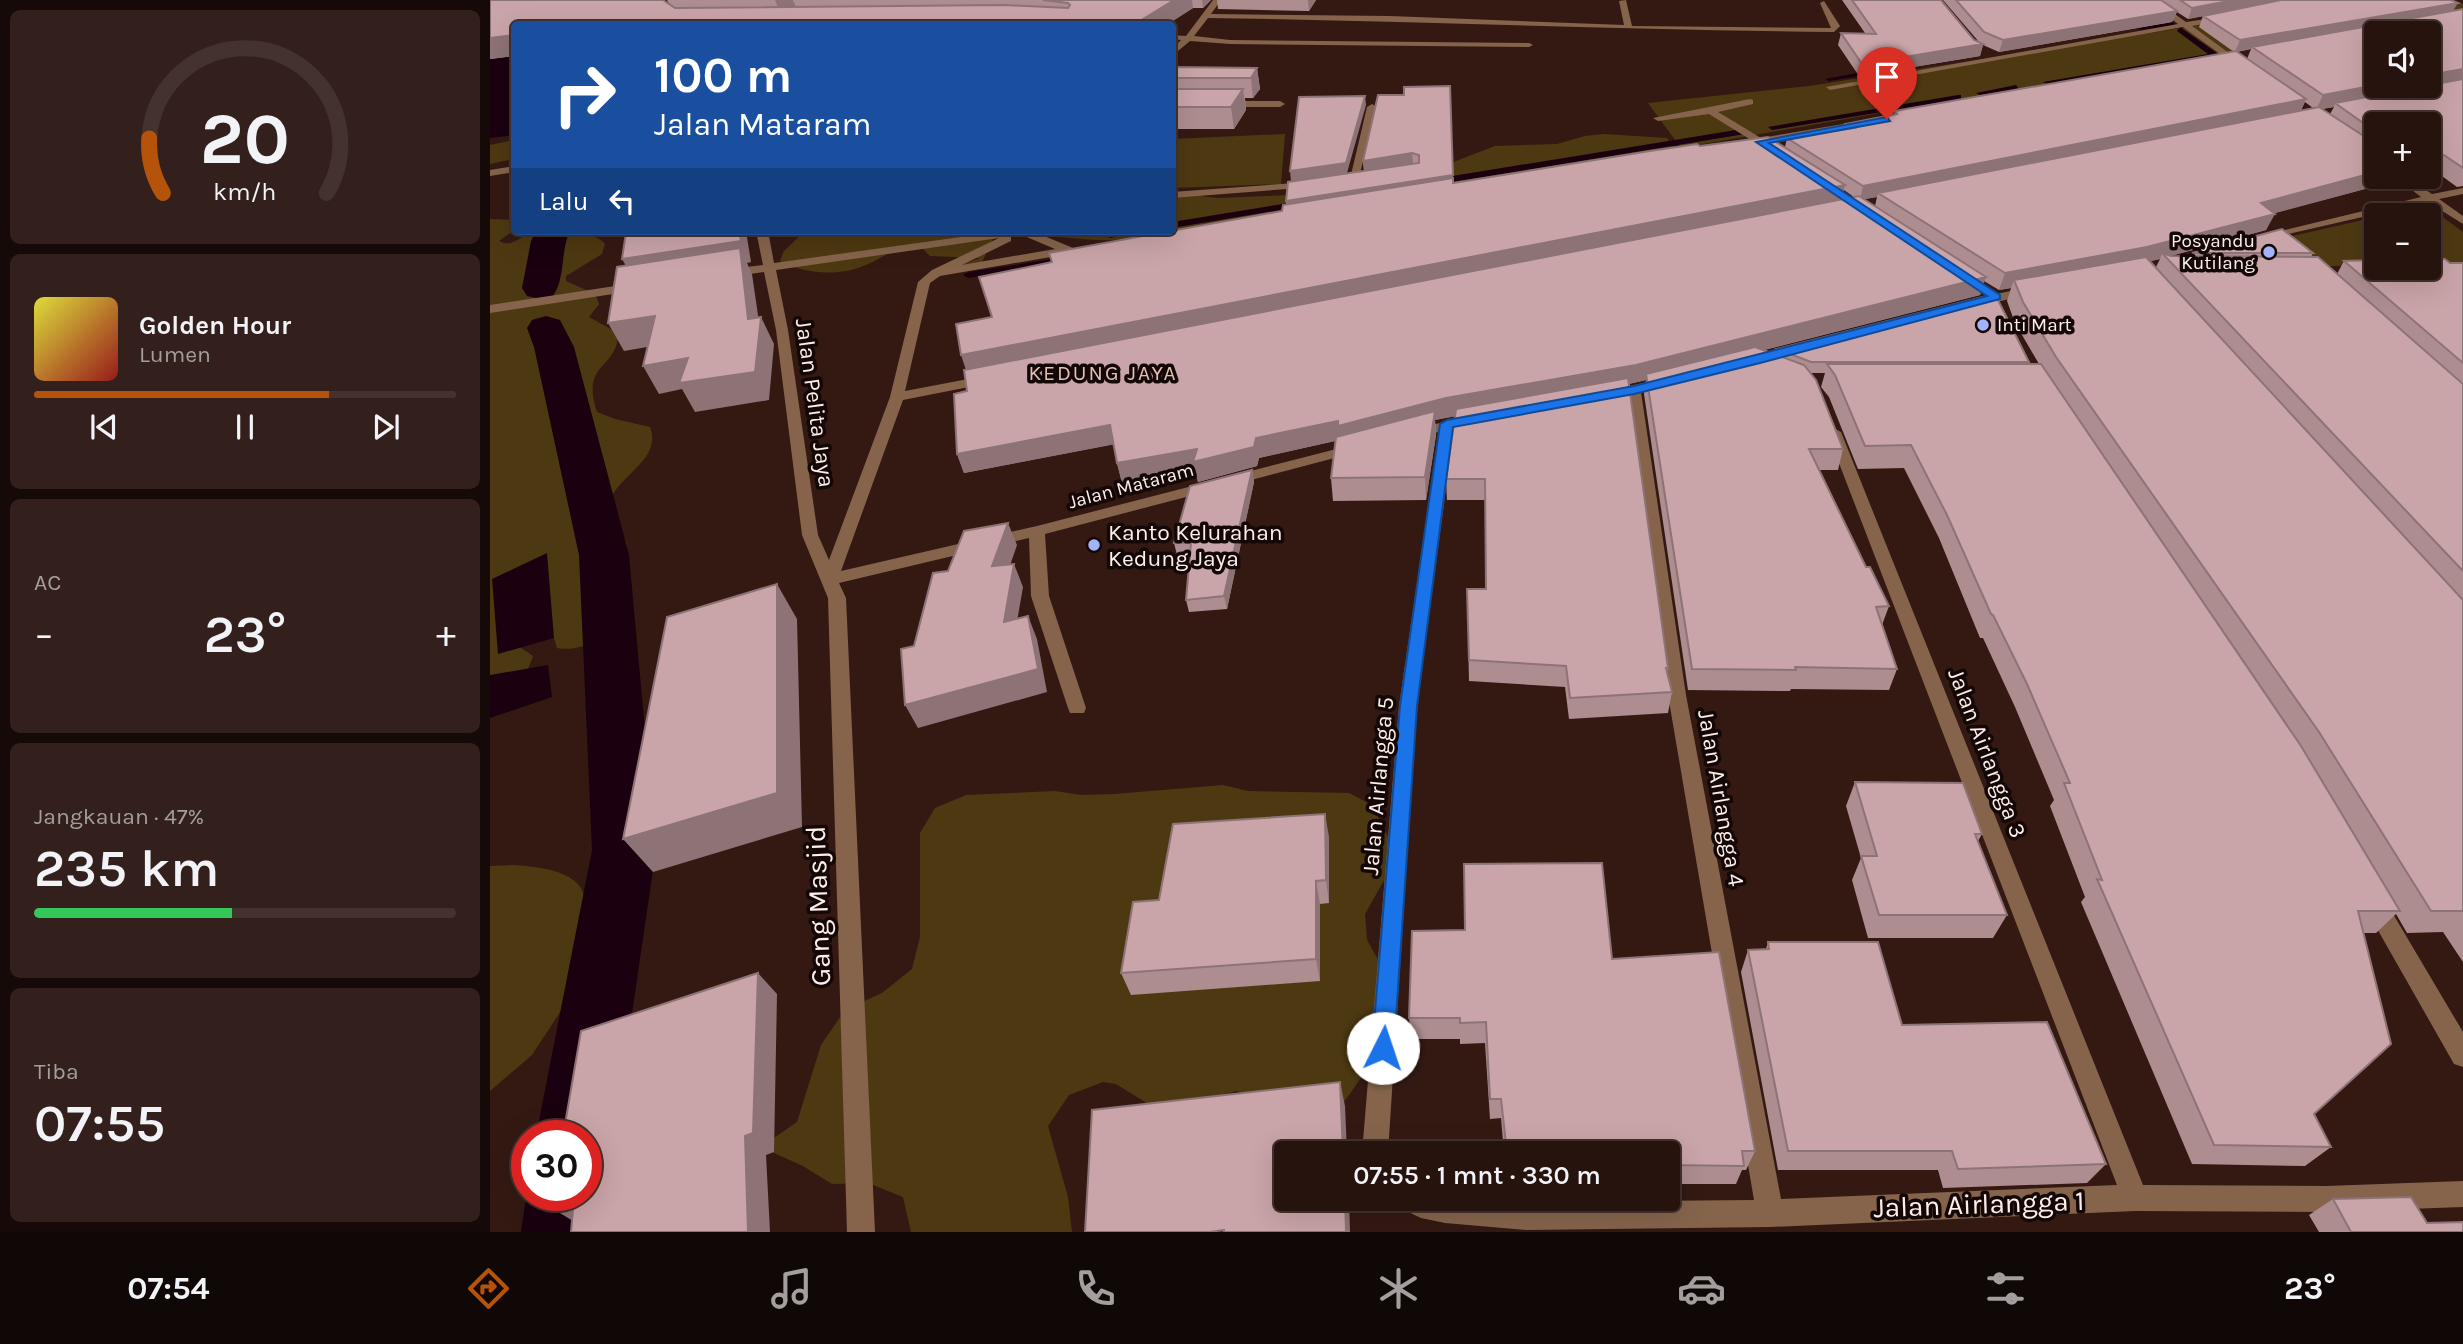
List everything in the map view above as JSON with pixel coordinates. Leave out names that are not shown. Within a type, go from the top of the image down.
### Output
[{"type":"street","points":[[1176,50],[1188,39],[1217,0]]},
{"type":"street","points":[[2150,0],[2251,72]]},
{"type":"street","points":[[1623,1],[1629,28]]},
{"type":"street","points":[[1206,16],[1390,18],[1629,28],[1834,30],[1836,26],[1824,3]]},
{"type":"street","points":[[1830,87],[2237,15]]},
{"type":"street","points":[[1176,38],[1230,42],[1529,45]]},
{"type":"street","points":[[1976,48],[1999,58]]},
{"type":"street","points":[[2218,59],[2244,55]]},
{"type":"street","points":[[1658,118],[1711,111],[1750,102]]},
{"type":"street","points":[[1176,104],[1280,104]]},
{"type":"street","points":[[1366,175],[1349,177],[1372,107]]},
{"type":"street","points":[[1711,111],[1772,149]]},
{"type":"street","points":[[1734,146],[1881,120]]},
{"type":"street","points":[[490,173],[511,170]]},
{"type":"street","points":[[1176,195],[1318,184]]},
{"type":"street","points":[[2418,189],[2463,221]]},
{"type":"street","points":[[2244,242],[2463,191]]},
{"type":"street","name":"Jalan Pelita Jaya","points":[[763,235],[792,394],[810,535],[830,579]]},
{"type":"street","points":[[711,276],[993,235]]},
{"type":"street","points":[[830,579],[897,397],[924,282],[936,273],[1014,235]]},
{"type":"street","points":[[1031,235],[1067,250]]},
{"type":"street","points":[[936,273],[1082,249]]},
{"type":"street","points":[[490,309],[651,285]]},
{"type":"street","points":[[1956,308],[1990,293],[2049,287]]},
{"type":"street","points":[[1990,293],[2003,315]]},
{"type":"street","points":[[897,397],[1005,376]]},
{"type":"street","points":[[1594,397],[1688,377]]},
{"type":"street","name":"Jalan Airlangga 4","points":[[1634,390],[1677,695],[1770,1213]]},
{"type":"street","name":"Jalan Airlangga 3","points":[[1824,409],[2135,1198]]},
{"type":"street","points":[[1394,438],[1487,417]]},
{"type":"street","name":"Jalan Airlangga 5","points":[[1377,1141],[1408,706],[1447,424]]},
{"type":"street","name":"Jalan Mataram","points":[[830,579],[1037,531],[1368,445]]},
{"type":"street","points":[[1037,531],[1040,596],[1077,708]]},
{"type":"street","name":"Gang Masjid","points":[[830,579],[837,598],[861,1232]]},
{"type":"street","points":[[2367,891],[2463,1055]]},
{"type":"street","name":"Jalan Airlangga 1","points":[[1456,1211],[1527,1224],[2135,1198],[2326,1199],[2463,1194]]},
{"type":"shaded area","points":[[2362,0],[2453,0],[2463,4],[2463,10],[2401,21],[2364,21],[2364,27],[1681,148],[1648,103],[1809,86]]},
{"type":"shaded area","points":[[511,56],[511,135],[490,138],[490,59]]},
{"type":"shaded area","points":[[1285,134],[1281,184],[1176,188],[1176,139]]},
{"type":"shaded area","points":[[1604,134],[1667,138],[1675,149],[1251,222],[1205,224],[1176,230],[1176,193],[1218,198],[1291,195],[1451,163],[1495,146],[1557,144]]},
{"type":"shaded area","points":[[511,141],[511,160],[490,164],[490,145]]},
{"type":"shaded area","points":[[2441,216],[2463,232],[2463,266],[2441,266]]},
{"type":"shaded area","points":[[490,219],[511,220],[511,232],[499,241],[504,243],[513,242],[526,235],[592,235],[605,244],[602,254],[566,276],[566,281],[595,294],[599,304],[589,317],[618,333],[612,354],[596,374],[593,383],[597,412],[650,427],[652,441],[648,454],[618,487],[610,500],[606,515],[609,532],[622,535],[627,544],[611,567],[603,585],[612,606],[609,626],[595,640],[577,648],[557,648],[554,638],[512,642],[533,656],[528,669],[490,681]]},
{"type":"shaded area","points":[[2364,220],[2364,266],[2266,266],[2245,247]]},
{"type":"shaded area","points":[[801,235],[1032,235],[993,239],[982,262],[942,272],[980,258],[930,256],[922,248],[904,248],[855,269],[822,272],[800,269],[780,261],[784,251]]},
{"type":"shaded area","points":[[1032,235],[1152,235],[1096,240]]},
{"type":"shaded area","points":[[547,553],[554,638],[498,654],[492,579]]},
{"type":"shaded area","points":[[548,665],[552,697],[490,718],[490,675]]},
{"type":"shaded area","points":[[1223,785],[1248,791],[1349,793],[1372,805],[1392,845],[1391,868],[1365,914],[1367,940],[1380,963],[1374,1047],[1363,1075],[1344,1102],[1270,1101],[1236,1091],[1163,1113],[1116,1084],[1103,1082],[1069,1095],[1048,1126],[1068,1197],[1072,1232],[911,1232],[903,1197],[868,1183],[832,1184],[803,1166],[761,1147],[797,1122],[821,1045],[845,1010],[882,993],[912,969],[920,937],[920,833],[935,808],[966,795],[1055,791],[1081,795],[1114,794]]},
{"type":"shaded area","points":[[513,865],[552,870],[574,881],[582,889],[585,901],[583,915],[590,927],[590,957],[587,971],[532,1055],[490,1091],[490,866]]},
{"type":"building","points":[[490,0],[663,0],[675,8],[1004,5],[1068,8],[1068,3],[1043,0],[1174,0],[1140,21],[511,21],[511,35],[490,38]]},
{"type":"building","points":[[1852,0],[1941,0],[1974,40],[1983,44],[1862,64],[1841,33],[1876,34]]},
{"type":"building","points":[[1956,0],[2161,0],[2177,11],[2003,40],[1984,32]]},
{"type":"building","points":[[2180,0],[2234,0],[2192,8]]},
{"type":"building","points":[[2281,0],[2451,0],[2458,3],[2240,40],[2203,16]]},
{"type":"building","points":[[2463,9],[2463,69],[2441,73],[2441,21],[2396,21]]},
{"type":"building","points":[[2364,27],[2364,87],[2323,95],[2252,47]]},
{"type":"building","points":[[2236,51],[2306,99],[1863,186],[1787,138],[1854,128],[1846,124],[1897,114],[1895,111]]},
{"type":"building","points":[[1176,67],[1257,68],[1251,78],[1176,78]]},
{"type":"building","points":[[2463,79],[2463,168],[2441,156],[2441,112],[2364,112],[2364,124],[2335,103],[2364,98],[2441,98],[2441,83]]},
{"type":"building","points":[[1450,86],[1453,175],[1286,201],[1288,182],[1419,163],[1419,155],[1412,153],[1363,161],[1378,95],[1404,95],[1404,87]]},
{"type":"building","points":[[1176,89],[1243,89],[1231,107],[1176,107]]},
{"type":"building","points":[[1365,96],[1346,163],[1290,171],[1299,97]]},
{"type":"building","points":[[2319,107],[2364,136],[2364,175],[2261,203],[2275,214],[2147,247],[2005,273],[1878,193]]},
{"type":"building","points":[[1768,137],[1845,185],[961,355],[956,324],[992,317],[979,277],[1052,262],[1049,253],[1149,235],[1176,235],[1176,230],[1282,211],[1283,205],[1453,178],[1453,183],[1697,144],[1700,146]]},
{"type":"building","points":[[1859,196],[1986,277],[1636,365],[1446,398],[1338,426],[1338,421],[1256,438],[1254,447],[1193,462],[1197,449],[1117,463],[1110,425],[957,454],[954,394],[967,391],[964,370]]},
{"type":"building","points":[[2282,229],[2313,253],[2192,253]]},
{"type":"building","points":[[626,235],[740,235],[741,241],[622,259]]},
{"type":"building","points":[[740,248],[748,319],[761,317],[755,372],[679,383],[688,358],[643,366],[655,316],[608,323],[617,267]]},
{"type":"building","points":[[2162,253],[2171,256],[2318,257],[2463,384],[2463,571]]},
{"type":"building","points":[[2146,257],[2463,600],[2463,911],[2431,911],[2319,732],[2056,357],[2023,302],[2014,280]]},
{"type":"building","points":[[2441,259],[2450,263],[2463,263],[2463,363],[2366,280],[2441,280]]},
{"type":"building","points":[[2364,260],[2364,278],[2344,261]]},
{"type":"building","points":[[1995,294],[2029,362],[1811,362],[1777,349]]},
{"type":"building","points":[[1755,347],[1804,365],[1816,380],[1843,449],[1809,449],[1866,567],[1870,567],[1889,606],[1876,607],[1897,669],[1692,669],[1646,374]]},
{"type":"building","points":[[1827,364],[2041,364],[2301,746],[2400,911],[2358,911],[2391,1044],[2314,1114],[2331,1147],[2214,1145],[2097,879],[2102,880],[2064,783],[2070,783],[2027,684],[1991,614],[1947,515],[1911,445],[1865,446],[1835,375]]},
{"type":"building","points":[[1628,378],[1666,668],[1672,692],[1570,698],[1566,666],[1469,660],[1467,589],[1486,589],[1485,479],[1446,479],[1456,409]]},
{"type":"building","points":[[1435,411],[1425,477],[1331,478],[1336,437]]},
{"type":"building","points":[[1252,470],[1224,596],[1186,600],[1191,543],[1174,543],[1190,486]]},
{"type":"building","points":[[1008,523],[992,566],[1014,564],[1004,622],[1028,616],[1038,669],[905,705],[901,649],[914,646],[933,573],[948,571],[964,531]]},
{"type":"building","points":[[777,584],[777,793],[623,839],[667,617]]},
{"type":"building","points":[[1855,782],[1963,783],[1982,834],[1975,834],[2007,915],[1879,915],[1861,856],[1877,856]]},
{"type":"building","points":[[1325,814],[1326,880],[1316,881],[1316,959],[1121,973],[1133,902],[1159,900],[1173,824]]},
{"type":"building","points":[[1602,863],[1612,959],[1719,952],[1755,1151],[1742,1151],[1744,1166],[1680,1165],[1680,1141],[1506,1141],[1501,1099],[1490,1099],[1486,1022],[1460,1023],[1460,1018],[1409,1018],[1412,931],[1465,930],[1464,864]]},
{"type":"building","points":[[1768,942],[1878,942],[1902,1025],[2047,1022],[2106,1164],[1958,1169],[1952,1151],[1788,1151],[1748,950],[1769,949]]},
{"type":"building","points":[[758,973],[753,1133],[745,1136],[748,1232],[571,1232],[573,1211],[602,1211],[602,1120],[566,1120],[581,1031]]},
{"type":"building","points":[[1340,1082],[1342,1141],[1274,1141],[1274,1211],[1345,1211],[1346,1232],[1085,1232],[1092,1110]]},
{"type":"building","points":[[2411,1197],[2427,1223],[2463,1222],[2463,1232],[2351,1232],[2333,1199]]},
{"type":"waterway","points":[[2141,28],[2172,23]]},
{"type":"waterway","points":[[2047,82],[2214,55],[2180,29]]},
{"type":"waterway","points":[[1829,79],[1878,71]]},
{"type":"waterway","points":[[1980,93],[2016,87]]},
{"type":"waterway","points":[[1772,127],[1958,97]]},
{"type":"waterway","points":[[1434,182],[1742,132]]},
{"type":"waterway","points":[[1176,224],[1301,204]]},
{"type":"waterway","points":[[540,288],[551,235]]},
{"type":"waterway","points":[[968,275],[1073,259]]},
{"type":"waterway","points":[[546,328],[554,347],[604,555],[624,850],[578,1120]]},
{"type":"waterway","points":[[562,1232],[564,1211]]},
{"type":"place","name":"Posyandu Kutilang","points":[[2269,252]]},
{"type":"place","name":"Inti Mart","points":[[1983,325]]},
{"type":"place","name":"Kanto Kelurahan Kedung Jaya","points":[[1094,545]]},
{"type":"district","name":"KEDUNG JAYA","points":[[1103,373]]},
{"type":"route","points":[[1383,1048],[1408,706],[1447,424],[1634,390],[1756,361],[1996,297],[1761,142],[1887,119]]}]
